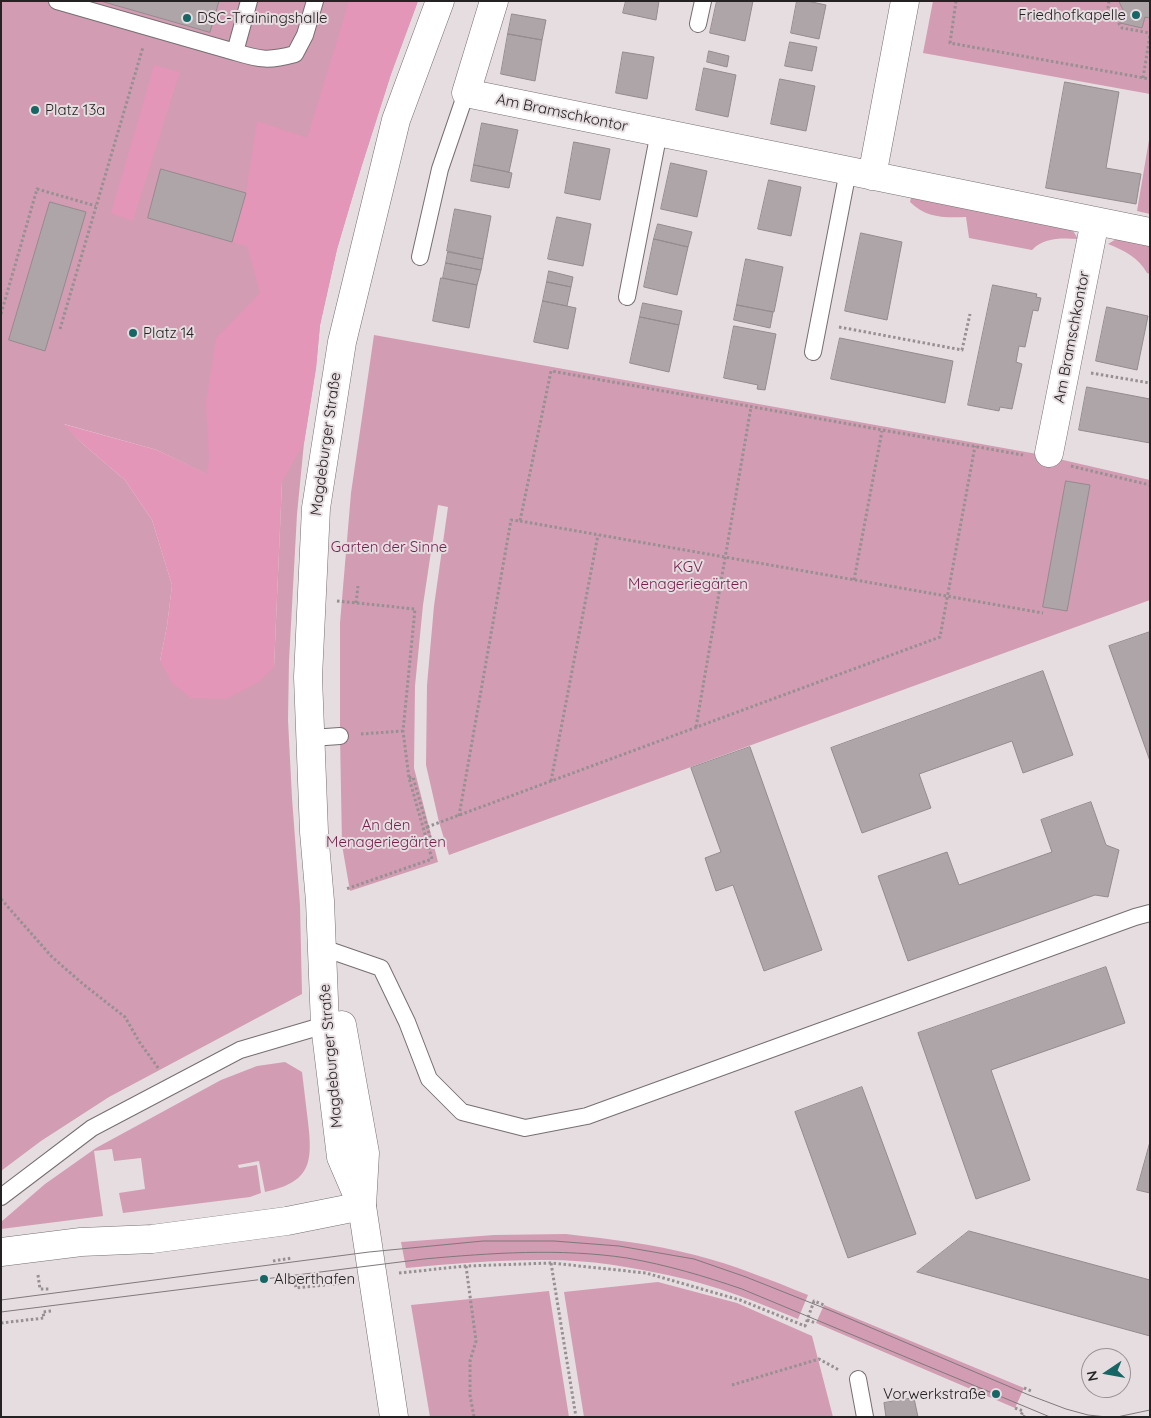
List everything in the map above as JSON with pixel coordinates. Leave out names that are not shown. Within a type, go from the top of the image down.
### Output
[{"type":"main road","name":"Magdeburger Straße","points":[[362,1206],[341,1156],[325,1025],[320,901],[314,832],[308,677],[316,508],[342,342],[396,120],[440,1]]},
{"type":"main road","points":[[466,93],[494,1]]},
{"type":"main road","points":[[860,173],[905,1]]},
{"type":"main road","name":"Am Bramschkontor","points":[[466,93],[1150,232]]},
{"type":"main road","name":"Am Bramschkontor","points":[[1048,458],[1095,221]]},
{"type":"main road","name":"Magdeburger Straße","points":[[320,901],[365,1153],[362,1206],[369,1252],[387,1283],[394,1417]]},
{"type":"main road","points":[[1,1252],[81,1242],[152,1240],[265,1224],[362,1206]]},
{"type":"lane","points":[[56,1],[255,58],[273,60],[295,54],[305,35],[315,1]]},
{"type":"lane","points":[[235,52],[249,1]]},
{"type":"lane","points":[[698,24],[703,1]]},
{"type":"lane","points":[[420,257],[440,169],[466,93]]},
{"type":"lane","points":[[626,297],[659,132]]},
{"type":"lane","points":[[813,352],[860,173]]},
{"type":"lane","points":[[311,738],[340,736]]},
{"type":"lane","points":[[329,950],[381,968],[407,1022],[429,1079],[462,1112],[525,1128],[587,1116],[1150,913]]},
{"type":"lane","points":[[1,1197],[92,1128],[171,1086],[240,1050],[325,1025]]},
{"type":"lane","points":[[858,1379],[865,1417]]},
{"type":"path","points":[[956,1],[950,43],[1150,79]]},
{"type":"path","points":[[1109,1],[1108,7],[1122,28],[1150,34],[1142,78]]},
{"type":"path","points":[[60,330],[148,27]]},
{"type":"path","points":[[1,314],[37,189],[96,206]]},
{"type":"path","points":[[840,327],[962,350],[970,314]]},
{"type":"path","points":[[1066,368],[1150,383]]},
{"type":"path","points":[[520,520],[551,371],[882,431],[1048,458],[1150,485]]},
{"type":"path","points":[[696,728],[751,407]]},
{"type":"path","points":[[854,580],[882,431]]},
{"type":"path","points":[[427,827],[940,637],[974,446]]},
{"type":"path","points":[[459,816],[511,520],[520,520],[1043,613]]},
{"type":"path","points":[[551,782],[598,534]]},
{"type":"path","points":[[356,604],[358,586]]},
{"type":"path","points":[[312,599],[415,609],[403,731],[410,778],[432,860],[349,888],[320,901]]},
{"type":"path","points":[[340,736],[403,731]]},
{"type":"path","points":[[410,778],[413,777],[430,837],[425,838]]},
{"type":"path","points":[[1,899],[52,957],[125,1017],[140,1043],[171,1086]]},
{"type":"path","points":[[273,1261],[292,1258]]},
{"type":"path","points":[[279,1282],[294,1280],[296,1288],[346,1282],[348,1292],[387,1283],[399,1273],[466,1266],[551,1263],[646,1273],[740,1300],[805,1326],[814,1301],[824,1305]]},
{"type":"path","points":[[551,1263],[576,1417]]},
{"type":"path","points":[[466,1266],[476,1341],[470,1361],[470,1395],[474,1417]]},
{"type":"path","points":[[40,1289],[50,1289]]},
{"type":"path","points":[[1,1323],[44,1318],[43,1312],[51,1311]]},
{"type":"path","points":[[807,1320],[816,1323]]},
{"type":"path","points":[[732,1385],[819,1359],[858,1379]]},
{"type":"path","points":[[1024,1388],[1031,1391]]},
{"type":"path","points":[[1015,1408],[1023,1411],[1021,1415],[1026,1417]]},
{"type":"green space","points":[[1,1],[418,1],[391,74],[337,249],[320,325],[316,368],[304,443],[297,514],[289,661],[288,720],[300,905],[302,994],[109,1097],[41,1141],[1,1171]],"holes":[[[64,424],[157,450],[206,474],[282,482],[274,667],[160,661],[172,585],[152,520],[125,480],[84,445]]]},
{"type":"green space","points":[[933,1],[1150,1],[1150,94],[923,53]]},
{"type":"green space","points":[[1150,134],[1150,214],[1137,211]]},
{"type":"green space","points":[[911,198],[1072,229],[1078,239],[1048,241],[1032,250],[969,238],[966,217],[943,217],[929,214],[910,202]]},
{"type":"green space","points":[[1118,238],[1150,244],[1150,274],[1130,255],[1108,244]]},
{"type":"green space","name":"KGV Menageriegärten","points":[[374,335],[1037,454],[1150,480],[1150,600],[449,855],[439,822],[426,765],[427,685],[434,606],[448,507],[438,505],[423,605],[415,686],[414,768],[438,862],[350,891],[342,845],[340,623],[351,493]]},
{"type":"green space","points":[[285,1062],[302,1072],[310,1149],[305,1169],[300,1177],[291,1183],[265,1192],[259,1161],[238,1165],[239,1168],[257,1165],[261,1193],[250,1197],[123,1213],[119,1193],[145,1189],[141,1158],[114,1161],[112,1149],[94,1151],[103,1216],[1,1229],[1,1222],[45,1184],[96,1148],[221,1080],[257,1066]]},
{"type":"green space","points":[[566,1234],[647,1245],[695,1255],[738,1268],[808,1295],[798,1319],[704,1284],[623,1266],[556,1260],[522,1260],[406,1268],[401,1242],[494,1235]]},
{"type":"green space","points":[[658,1282],[737,1303],[812,1336],[833,1417],[584,1417],[564,1292]]},
{"type":"green space","points":[[549,1291],[569,1417],[430,1417],[411,1305]]},
{"type":"green space","points":[[824,1305],[1024,1388],[1015,1408],[816,1323]]},
{"type":"shaded area","points":[[349,1],[418,1],[391,74],[337,249],[320,325],[316,368],[304,443],[282,482],[274,667],[259,682],[226,699],[191,698],[172,683],[160,661],[172,585],[152,520],[125,480],[84,445],[63,424],[157,450],[207,474],[209,459],[206,403],[216,338],[260,293],[247,246],[232,242],[246,192],[257,121],[307,138]]},
{"type":"shaded area","points":[[154,65],[180,72],[133,221],[111,213]]},
{"type":"building","name":"DSC-Trainingshalle","points":[[101,1],[219,1],[210,32]]},
{"type":"building","points":[[626,1],[659,1],[656,20],[623,13]]},
{"type":"building","points":[[717,1],[753,1],[745,41],[710,33]]},
{"type":"building","points":[[797,1],[826,5],[819,39],[791,33]]},
{"type":"building","name":"Friedhofkapelle","points":[[1119,1],[1150,1],[1150,18],[1145,17],[1142,28],[1120,23],[1124,12]]},
{"type":"building","points":[[512,14],[546,20],[542,40],[508,34]]},
{"type":"building","points":[[508,34],[542,40],[535,81],[501,74]]},
{"type":"building","points":[[790,42],[817,47],[812,71],[785,66]]},
{"type":"building","points":[[709,51],[729,56],[727,67],[707,62]]},
{"type":"building","points":[[623,52],[654,57],[647,99],[616,93]]},
{"type":"building","points":[[704,68],[736,75],[728,117],[696,110]]},
{"type":"building","points":[[780,79],[815,86],[806,131],[771,124]]},
{"type":"building","points":[[1065,82],[1119,92],[1106,168],[1141,174],[1136,204],[1046,188]]},
{"type":"building","points":[[482,123],[518,130],[509,172],[474,165]]},
{"type":"building","points":[[574,142],[610,149],[600,200],[565,193]]},
{"type":"building","points":[[671,163],[707,171],[697,217],[661,209]]},
{"type":"building","points":[[474,165],[512,173],[509,188],[471,181]]},
{"type":"building","points":[[161,169],[246,193],[232,242],[148,218]]},
{"type":"building","points":[[769,180],[801,187],[791,236],[758,229]]},
{"type":"building","points":[[50,202],[86,212],[45,351],[9,340]]},
{"type":"building","points":[[455,209],[491,216],[483,259],[447,251]]},
{"type":"building","points":[[557,217],[591,224],[583,266],[548,259]]},
{"type":"building","points":[[658,224],[692,232],[688,247],[654,239]]},
{"type":"building","points":[[861,233],[902,242],[887,320],[845,311]]},
{"type":"building","points":[[654,239],[688,247],[677,295],[644,287]]},
{"type":"building","points":[[448,252],[483,259],[481,270],[446,263]]},
{"type":"building","points":[[746,259],[783,267],[774,312],[737,305]]},
{"type":"building","points":[[446,263],[481,270],[477,285],[443,278]]},
{"type":"building","points":[[549,271],[573,277],[571,287],[547,282]]},
{"type":"building","points":[[441,278],[477,285],[469,328],[433,321]]},
{"type":"building","points":[[547,282],[571,287],[567,306],[543,301]]},
{"type":"building","points":[[993,285],[1037,294],[1036,297],[1041,298],[1038,311],[1033,310],[1025,347],[1019,346],[1016,362],[1022,364],[1012,409],[1000,407],[999,411],[968,405]]},
{"type":"building","points":[[543,301],[576,308],[568,349],[534,342]]},
{"type":"building","points":[[643,303],[682,311],[679,325],[640,317]]},
{"type":"building","points":[[737,305],[773,312],[770,328],[734,320]]},
{"type":"building","points":[[1107,307],[1148,316],[1137,370],[1096,361]]},
{"type":"building","points":[[640,317],[679,325],[669,372],[630,363]]},
{"type":"building","points":[[734,326],[776,334],[765,390],[757,389],[758,385],[724,378]]},
{"type":"building","points":[[840,338],[953,361],[945,403],[831,379]]},
{"type":"building","points":[[1087,387],[1150,399],[1150,443],[1079,430]]},
{"type":"building","points":[[1066,481],[1090,485],[1067,611],[1043,607]]},
{"type":"building","points":[[1150,632],[1150,761],[1109,646]]},
{"type":"building","points":[[1043,671],[1073,755],[1023,773],[1012,741],[919,774],[931,808],[862,833],[831,748]]},
{"type":"building","points":[[750,747],[822,950],[764,971],[733,885],[716,891],[705,858],[721,852],[691,768]]},
{"type":"building","points":[[1091,802],[1106,845],[1119,850],[1108,897],[1095,895],[908,961],[878,876],[947,852],[959,885],[1052,852],[1041,820]]},
{"type":"building","points":[[1106,967],[1125,1023],[991,1070],[1030,1180],[976,1199],[918,1033]]},
{"type":"building","points":[[862,1087],[916,1234],[848,1258],[795,1112]]},
{"type":"building","points":[[1150,1142],[1150,1193],[1137,1190]]},
{"type":"building","points":[[969,1231],[1150,1280],[1150,1336],[917,1272]]},
{"type":"building","points":[[914,1398],[918,1417],[886,1417],[884,1403]]},
{"type":"tram line","points":[[1,1300],[369,1252],[483,1241],[554,1241],[619,1246],[694,1259],[746,1277],[834,1312],[1029,1395],[1066,1409],[1088,1415],[1107,1417]]},
{"type":"tram line","points":[[1,1312],[424,1259],[526,1252],[602,1255],[671,1267],[742,1289],[1050,1417]]},
{"type":"tram line","points":[[1117,1417],[1150,1410]]},
{"type":"place","name":"Friedhofkapelle","points":[[1136,15]]},
{"type":"place","name":"DSC-Trainingshalle","points":[[187,18]]},
{"type":"place","name":"Platz 13a","points":[[35,110]]},
{"type":"place","name":"Platz 14","points":[[133,333]]},
{"type":"place","name":"Alberthafen","points":[[264,1279]]},
{"type":"place","name":"Vorwerkstraße","points":[[996,1394]]},
{"type":"park label","name":"Garten der Sinne","points":[[389,547]]},
{"type":"park label","name":"An den Menageriegärten","points":[[386,834]]}]
